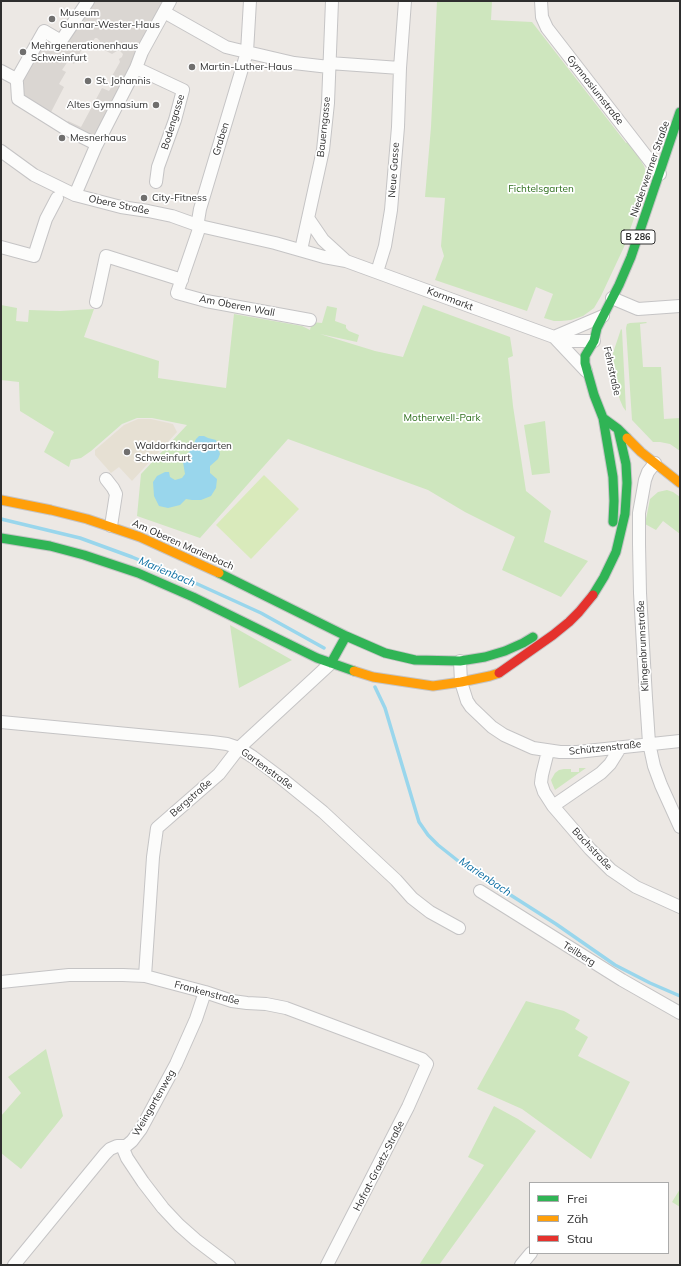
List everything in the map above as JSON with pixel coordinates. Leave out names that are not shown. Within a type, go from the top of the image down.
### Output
[{"type":"main road","name":"Niederwerrner Straße","points":[[612,298],[631,257],[680,112]]},
{"type":"main road","name":"B 286","points":[[594,341],[597,328],[612,298]]},
{"type":"main road","name":"Fehrstraße","points":[[594,341],[598,354]]},
{"type":"main road","name":"Fehrstraße","points":[[594,341],[585,356],[586,371],[603,418],[613,477],[614,501],[611,530]]},
{"type":"main road","name":"Fehrstraße","points":[[462,682],[498,673],[509,666],[569,622],[597,590],[616,552],[625,514],[627,489],[626,464],[618,429],[610,411]]},
{"type":"main road","points":[[603,418],[618,429],[633,445],[680,483]]},
{"type":"main road","name":"Am Oberen Marienbach","points":[[1,500],[87,519],[140,537],[200,564],[346,636],[385,653],[405,658],[434,661],[460,661]]},
{"type":"main road","points":[[1,538],[50,546],[138,573],[193,597],[331,663],[372,676],[433,686],[462,682]]},
{"type":"main road","points":[[460,661],[485,657],[505,651],[523,643],[539,633]]},
{"type":"main road","points":[[331,663],[346,636]]},
{"type":"street","points":[[88,1],[61,41],[44,31],[16,79],[18,98],[66,129],[94,143],[96,146]]},
{"type":"street","points":[[76,195],[96,146],[136,68],[142,52],[170,1]]},
{"type":"street","name":"Graben","points":[[200,226],[198,221],[200,209],[247,52],[250,1]]},
{"type":"street","name":"Bauerngasse","points":[[301,250],[323,150],[327,118],[332,1]]},
{"type":"street","name":"Neue Gasse","points":[[377,272],[385,246],[393,193],[405,1]]},
{"type":"street","name":"Gymnasiumstraße","points":[[541,1],[542,17],[547,28],[660,174]]},
{"type":"street","points":[[164,12],[226,47],[247,52],[294,63],[400,68]]},
{"type":"street","name":"Bodengasse","points":[[136,68],[182,90],[175,120],[158,167],[156,182]]},
{"type":"street","points":[[1,71],[16,79]]},
{"type":"street","name":"Obere Straße","points":[[1,151],[34,175],[76,195],[121,207],[172,216],[200,226]]},
{"type":"street","points":[[1,248],[34,256],[46,219],[57,198]]},
{"type":"street","name":"Kornmarkt","points":[[308,218],[322,240],[346,261]]},
{"type":"street","name":"Kornmarkt","points":[[200,226],[301,250],[324,257],[346,261],[554,337],[568,341],[594,341]]},
{"type":"street","name":"Am Oberen Wall","points":[[200,226],[177,293],[206,301],[310,320]]},
{"type":"street","points":[[96,302],[106,256],[182,280]]},
{"type":"street","points":[[612,298],[638,309],[680,306]]},
{"type":"street","points":[[554,337],[603,316]]},
{"type":"street","name":"Kornmarkt","points":[[554,337],[586,371]]},
{"type":"street","name":"Klingenbrunnstraße","points":[[655,463],[648,472],[645,480],[639,512],[639,572],[644,674],[649,743],[657,775],[680,827]]},
{"type":"street","points":[[106,479],[116,494],[111,526]]},
{"type":"street","name":"Schützenstraße","points":[[460,661],[462,682],[470,707],[492,726],[519,742],[533,748],[548,751],[577,752],[620,748],[649,743],[680,741]]},
{"type":"street","name":"Bergstraße","points":[[145,976],[153,857],[157,828],[219,774],[239,748],[331,663]]},
{"type":"street","name":"Gartenstraße","points":[[1,722],[212,742],[227,744],[239,748],[253,756],[323,812],[396,880],[412,898],[430,912],[459,928]]},
{"type":"street","points":[[553,806],[601,773],[610,764],[620,748]]},
{"type":"street","name":"Bachstraße","points":[[548,751],[541,783],[544,792],[553,806],[590,850],[611,870],[636,887],[680,907]]},
{"type":"street","name":"Teilberg","points":[[480,891],[622,980],[680,1013]]},
{"type":"street","name":"Frankenstraße","points":[[1,982],[69,975],[145,976],[232,1001],[266,1004],[286,1008],[422,1059],[427,1064]]},
{"type":"street","name":"Weingartenweg","points":[[14,1265],[105,1154],[110,1149],[117,1146],[126,1146],[141,1129],[173,1071],[196,1019],[205,992]]},
{"type":"street","name":"Hofrat-Graetz-Straße","points":[[327,1265],[392,1141],[427,1064]]},
{"type":"street","points":[[122,1146],[131,1164],[163,1208],[190,1235],[229,1265]]},
{"type":"street","points":[[521,1265],[530,1254]]},
{"type":"shaded area","points":[[85,1],[170,1],[96,146],[66,130],[17,90],[44,29],[61,39]],"holes":[[[95,38],[100,41],[98,47],[112,54],[117,51],[120,51],[123,54],[119,59],[120,62],[112,76],[117,78],[109,91],[102,88],[81,127],[68,121],[67,123],[50,114],[64,87],[59,84],[66,72],[62,70],[68,61],[74,64],[86,42],[91,44]]]},
{"type":"shaded area","name":"Waldorfkindergarten Schweinfurt","points":[[138,419],[151,419],[173,424],[177,432],[132,481],[119,467],[111,473],[95,455],[95,450],[124,425]]},
{"type":"green space","name":"Fichtelsgarten","points":[[437,1],[492,1],[491,20],[532,22],[626,143],[629,141],[644,166],[648,178],[624,247],[594,308],[583,316],[571,320],[561,321],[554,321],[544,318],[553,294],[536,287],[527,311],[435,280],[444,256],[441,246],[445,198],[425,197],[431,127]]},
{"type":"green space","name":"Motherwell-Park","points":[[1,305],[17,308],[16,321],[28,322],[29,310],[60,311],[94,309],[84,337],[159,361],[158,378],[226,388],[234,314],[302,326],[310,330],[312,322],[322,323],[327,306],[337,308],[335,321],[346,325],[346,328],[349,331],[359,335],[357,342],[320,334],[375,351],[403,357],[423,305],[510,337],[513,356],[508,358],[513,406],[526,491],[551,511],[544,542],[588,561],[561,597],[502,570],[515,537],[465,512],[428,490],[288,439],[200,538],[137,516],[141,474],[187,425],[152,418],[137,418],[122,424],[81,458],[71,460],[69,467],[44,452],[54,432],[20,411],[19,382],[1,380]]},
{"type":"green space","points":[[630,323],[647,323],[640,324],[643,367],[661,367],[664,419],[680,418],[680,451],[670,444],[653,442],[632,420],[626,328],[627,324]]},
{"type":"green space","points":[[621,329],[626,411],[620,400],[614,381],[613,353]]},
{"type":"green space","points":[[545,421],[550,473],[532,475],[524,425]]},
{"type":"green space","points":[[264,475],[299,509],[251,559],[216,525]]},
{"type":"green space","points":[[667,490],[680,497],[680,534],[663,521],[656,530],[645,524],[650,499],[658,492]]},
{"type":"green space","points":[[230,625],[292,660],[239,688]]},
{"type":"green space","points":[[579,768],[586,768],[555,790],[551,780],[555,773],[564,769],[571,769],[571,772],[579,772]]},
{"type":"green space","points":[[526,1001],[564,1011],[580,1020],[575,1029],[588,1037],[578,1056],[630,1082],[591,1159],[522,1109],[477,1089]]},
{"type":"green space","points":[[46,1049],[63,1116],[21,1169],[1,1153],[1,1116],[21,1093],[8,1077]]},
{"type":"green space","points":[[494,1106],[536,1131],[439,1265],[419,1265],[484,1165],[468,1157]]},
{"type":"green space","points":[[680,1189],[680,1207],[672,1202]]},
{"type":"water","points":[[199,436],[216,440],[220,454],[218,459],[210,466],[210,473],[217,479],[216,488],[211,496],[201,500],[186,499],[180,505],[168,508],[159,506],[154,496],[153,482],[157,476],[165,472],[169,472],[170,477],[175,480],[182,478],[185,474],[183,462]]},
{"type":"waterway","name":"Marienbach","points":[[1,519],[80,538],[132,557],[193,582],[261,613],[324,648]]},
{"type":"waterway","name":"Marienbach","points":[[375,687],[385,708],[419,822],[428,835],[462,864],[556,924],[615,965],[680,996]]},
{"type":"traffic: fast","points":[[627,438],[603,418],[594,395],[585,363],[585,356],[594,341],[597,328],[619,285],[631,257],[680,112]]},
{"type":"traffic: fast","points":[[603,418],[613,477],[613,522]]},
{"type":"traffic: fast","points":[[593,595],[604,577],[616,552],[625,514],[627,483],[626,464],[618,429]]},
{"type":"traffic: fast","points":[[1,538],[50,546],[84,555],[138,573],[193,597],[317,658],[354,671]]},
{"type":"traffic: fast","points":[[219,573],[346,636],[385,653],[415,660],[460,661],[485,657],[505,651],[533,637]]},
{"type":"traffic: fast","points":[[331,663],[346,636]]},
{"type":"traffic: slow","points":[[627,438],[641,452],[680,483]]},
{"type":"traffic: slow","points":[[1,500],[87,519],[140,537],[219,573]]},
{"type":"traffic: slow","points":[[354,671],[373,677],[433,686],[461,682],[499,673]]},
{"type":"traffic: jam","points":[[499,673],[569,622],[593,595]]},
{"type":"place","name":"Museum Gunnar-Wester-Haus","points":[[52,19]]},
{"type":"place","name":"Mehrgenerationenhaus Schweinfurt","points":[[23,52]]},
{"type":"place","name":"Martin-Luther-Haus","points":[[192,67]]},
{"type":"place","name":"St. Johannis","points":[[88,81]]},
{"type":"place","name":"Altes Gymnasium","points":[[156,105]]},
{"type":"place","name":"Mesnerhaus","points":[[62,138]]},
{"type":"place","name":"City-Fitness","points":[[144,198]]},
{"type":"place","name":"Waldorfkindergarten Schweinfurt","points":[[127,452]]}]
